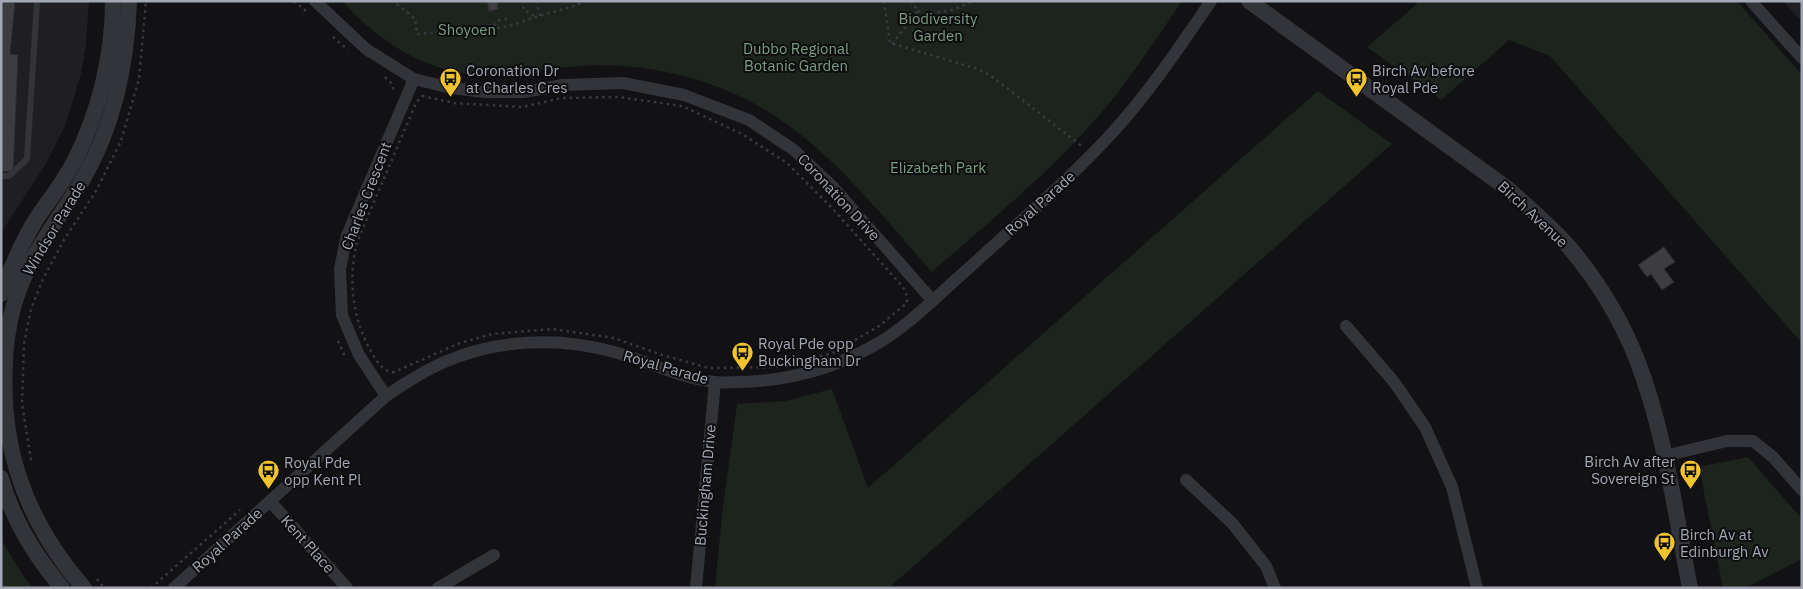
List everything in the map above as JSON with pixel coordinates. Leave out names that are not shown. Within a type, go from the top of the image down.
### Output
[{"type":"street","name":"Windsor Parade","points":[[90,582],[53,549],[40,527],[19,480],[11,454],[6,429],[4,377],[8,332],[5,299],[22,244],[66,175],[89,129],[102,89],[113,15],[113,1]]},
{"type":"street","name":"Windsor Parade","points":[[5,299],[22,282],[32,260],[83,178],[98,148],[111,116],[121,80],[126,46],[129,1]]},
{"type":"street","name":"Coronation Drive","points":[[315,1],[366,49],[414,79],[451,88],[485,92],[524,92],[563,84],[622,83],[684,95],[749,120],[794,150],[832,186],[932,300]]},
{"type":"street","name":"Royal Parade","points":[[174,588],[386,396],[447,361],[476,351],[499,346],[542,342],[576,344],[613,352],[681,374],[715,382],[782,379],[816,372],[875,345],[905,324],[1093,154],[1136,104],[1211,1]]},
{"type":"street","name":"Birch Avenue","points":[[1249,1],[1508,190],[1540,217],[1569,247],[1599,288],[1618,319],[1633,351],[1650,397],[1664,456],[1690,588]]},
{"type":"street","points":[[1751,1],[1802,58]]},
{"type":"street","name":"Charles Crescent","points":[[386,396],[359,355],[342,315],[340,269],[347,235],[414,79]]},
{"type":"street","points":[[1346,326],[1394,382],[1425,427],[1452,487],[1477,588]]},
{"type":"street","name":"Buckingham Drive","points":[[696,588],[715,382]]},
{"type":"street","points":[[1664,456],[1727,441],[1753,441],[1774,457],[1802,490]]},
{"type":"street","points":[[1,478],[12,509],[25,534],[62,588]]},
{"type":"street","points":[[1186,480],[1232,523],[1266,566],[1275,588]]},
{"type":"street","name":"Kent Place","points":[[270,501],[347,588]]},
{"type":"street","points":[[438,588],[494,556]]},
{"type":"lane","points":[[1,176],[9,176],[27,159],[37,1]]},
{"type":"path","points":[[294,1],[312,16]]},
{"type":"path","points":[[391,1],[415,19],[417,34],[494,25],[500,20],[507,19]]},
{"type":"path","points":[[523,1],[525,3],[523,9],[536,17]]},
{"type":"path","points":[[536,1],[540,16]]},
{"type":"path","points":[[494,25],[497,28],[507,28],[586,1]]},
{"type":"path","points":[[884,1],[890,43],[978,69],[990,75],[1093,154]]},
{"type":"path","points":[[911,1],[918,12]]},
{"type":"path","points":[[918,12],[936,13],[953,10],[971,1]]},
{"type":"path","points":[[892,44],[918,12]]},
{"type":"path","points":[[330,33],[348,51]]},
{"type":"path","points":[[385,77],[392,84],[394,94]]},
{"type":"path","points":[[422,96],[454,103],[522,107],[562,98],[619,97],[682,106],[742,134],[786,163],[832,208],[903,287],[907,296],[907,303],[879,326],[833,353],[777,368],[709,368],[662,355],[614,338],[552,329],[492,334],[460,343],[394,372],[386,371],[378,363],[364,339],[356,314],[352,291],[353,257],[357,242],[416,102],[422,96]]},
{"type":"path","points":[[1,212],[1,217]]},
{"type":"path","points":[[31,461],[22,403],[24,344],[31,309],[43,279]]},
{"type":"path","points":[[337,338],[342,354],[348,362]]},
{"type":"path","points":[[151,588],[246,504]]},
{"type":"path","points":[[90,582],[104,588]]},
{"type":"shaded area","points":[[1,1],[89,1],[86,45],[81,74],[65,126],[47,162],[1,233]]},
{"type":"shaded area","points":[[1783,1],[1802,1],[1802,22]]},
{"type":"green space","points":[[342,1],[1182,1],[1118,92],[1075,142],[1015,199],[932,272],[833,163],[777,117],[745,99],[693,78],[658,70],[622,66],[586,66],[504,75],[480,75],[457,72],[415,58],[395,46],[376,33]]},
{"type":"green space","points":[[1416,1],[1737,1],[1802,75],[1802,343],[1550,56],[1509,40],[1441,100],[1367,47],[1417,4]]},
{"type":"green space","points":[[1318,91],[1392,144],[891,588],[715,588],[722,515],[737,404],[785,401],[832,389],[868,488]]},
{"type":"green space","points":[[1748,457],[1802,519],[1802,559],[1745,588],[1723,588],[1699,467]]},
{"type":"green space","points":[[1,539],[22,574],[33,588],[1,588]]},
{"type":"building","points":[[1,1],[15,1],[10,54],[18,55],[13,172],[1,171]]},
{"type":"building","points":[[487,1],[497,1],[498,9],[489,11]]},
{"type":"building","points":[[1664,247],[1675,262],[1664,269],[1674,282],[1662,290],[1651,274],[1647,277],[1638,265]]},
{"type":"place","name":"Coronation Dr at Charles Cres","points":[[450,98]]},
{"type":"place","name":"Birch Av before Royal Pde","points":[[1356,98]]},
{"type":"place","name":"Royal Pde opp Buckingham Dr","points":[[742,371]]},
{"type":"place","name":"Birch Av after Sovereign St","points":[[1691,489]]},
{"type":"place","name":"Royal Pde opp Kent Pl","points":[[268,490]]},
{"type":"place","name":"Birch Av at Edinburgh Av","points":[[1664,562]]},
{"type":"park label","name":"Biodiversity Garden","points":[[938,26]]},
{"type":"park label","name":"Shoyoen","points":[[467,29]]},
{"type":"park label","name":"Dubbo Regional Botanic Garden","points":[[796,56]]},
{"type":"park label","name":"Elizabeth Park","points":[[938,167]]}]
